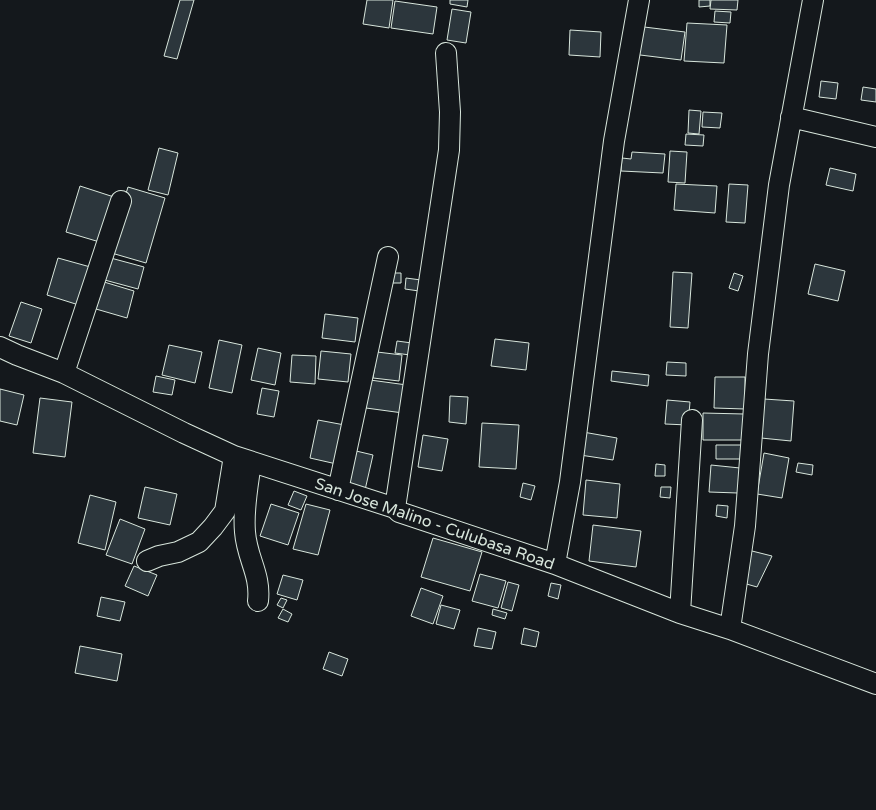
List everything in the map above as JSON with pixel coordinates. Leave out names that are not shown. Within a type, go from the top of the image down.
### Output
[{"type":"street","points":[[555,564],[570,482],[613,150],[639,0]]},
{"type":"street","points":[[730,629],[745,526],[758,354],[780,186],[813,0]]},
{"type":"street","points":[[395,508],[448,150],[450,112],[446,53]]},
{"type":"street","points":[[791,117],[876,137]]},
{"type":"street","points":[[64,373],[121,202]]},
{"type":"street","points":[[338,490],[388,256]]},
{"type":"street","name":"San Jose Malino - Culubasa Road","points":[[0,347],[64,373],[184,433],[242,459],[395,508],[399,512],[555,564],[680,613],[730,629],[876,684]]},
{"type":"street","points":[[680,613],[692,420]]},
{"type":"street","points":[[147,561],[178,552],[199,542],[213,527],[225,511],[242,459]]},
{"type":"street","points":[[242,459],[245,533],[248,554],[260,588],[258,601]]},
{"type":"building","points":[[180,0],[194,0],[177,59],[164,56]]},
{"type":"building","points":[[367,0],[393,0],[389,28],[363,24]]},
{"type":"building","points":[[450,0],[468,0],[467,7],[450,4]]},
{"type":"building","points":[[699,0],[710,0],[710,6],[699,7]]},
{"type":"building","points":[[711,0],[738,0],[737,10],[710,9]]},
{"type":"building","points":[[395,1],[437,7],[433,34],[391,28]]},
{"type":"building","points":[[452,9],[471,12],[466,43],[447,40]]},
{"type":"building","points":[[715,11],[731,12],[730,23],[714,22]]},
{"type":"building","points":[[687,23],[727,25],[724,63],[684,61]]},
{"type":"building","points":[[636,26],[685,32],[681,60],[632,54]]},
{"type":"building","points":[[570,30],[601,32],[600,57],[569,55]]},
{"type":"building","points":[[821,81],[838,83],[836,99],[819,97]]},
{"type":"building","points":[[863,87],[876,89],[876,102],[861,100]]},
{"type":"building","points":[[689,110],[701,111],[699,134],[688,133]]},
{"type":"building","points":[[703,112],[722,113],[720,128],[702,127]]},
{"type":"building","points":[[686,134],[704,135],[703,146],[685,145]]},
{"type":"building","points":[[159,148],[178,153],[168,195],[148,190]]},
{"type":"building","points":[[670,151],[687,152],[685,183],[668,182]]},
{"type":"building","points":[[632,152],[665,154],[663,173],[621,171],[622,158],[631,159]]},
{"type":"building","points":[[830,168],[856,174],[853,191],[826,185]]},
{"type":"building","points":[[676,184],[717,186],[715,213],[674,210]]},
{"type":"building","points":[[729,184],[748,185],[745,223],[726,222]]},
{"type":"building","points":[[80,186],[117,198],[103,243],[66,232]]},
{"type":"building","points":[[128,187],[165,198],[146,263],[108,252]]},
{"type":"building","points":[[107,257],[144,267],[138,289],[101,279]]},
{"type":"building","points":[[58,258],[94,268],[82,306],[47,295]]},
{"type":"building","points":[[815,264],[845,271],[838,301],[808,294]]},
{"type":"building","points":[[673,272],[692,273],[688,328],[670,327]]},
{"type":"building","points":[[387,273],[401,273],[401,283],[387,283]]},
{"type":"building","points":[[734,273],[743,276],[738,291],[729,288]]},
{"type":"building","points":[[406,278],[421,280],[419,291],[405,289]]},
{"type":"building","points":[[104,282],[134,291],[127,318],[96,309]]},
{"type":"building","points":[[21,302],[42,309],[31,343],[9,336]]},
{"type":"building","points":[[325,314],[358,318],[355,342],[322,338]]},
{"type":"building","points":[[495,339],[529,343],[526,370],[491,366]]},
{"type":"building","points":[[219,340],[242,345],[232,393],[209,388]]},
{"type":"building","points":[[397,341],[412,343],[410,355],[395,353]]},
{"type":"building","points":[[169,345],[202,352],[195,383],[162,375]]},
{"type":"building","points":[[258,348],[281,353],[275,385],[251,380]]},
{"type":"building","points":[[321,351],[351,354],[348,382],[318,379]]},
{"type":"building","points":[[377,352],[402,355],[399,381],[373,378]]},
{"type":"building","points":[[292,355],[316,356],[315,384],[290,382]]},
{"type":"building","points":[[667,362],[686,363],[686,376],[666,375]]},
{"type":"building","points":[[612,371],[649,375],[648,386],[611,381]]},
{"type":"building","points":[[156,376],[175,380],[172,395],[153,392]]},
{"type":"building","points":[[715,377],[745,377],[745,409],[714,408]]},
{"type":"building","points":[[370,380],[407,385],[403,413],[366,408]]},
{"type":"building","points":[[262,388],[279,391],[274,417],[257,414]]},
{"type":"building","points":[[0,389],[24,395],[17,425],[0,421]]},
{"type":"building","points":[[450,396],[468,397],[466,424],[449,422]]},
{"type":"building","points":[[40,398],[72,402],[65,457],[33,453]]},
{"type":"building","points":[[764,399],[794,401],[791,441],[761,438]]},
{"type":"building","points":[[667,400],[690,402],[688,425],[665,424]]},
{"type":"building","points":[[703,413],[744,414],[744,440],[703,440]]},
{"type":"building","points":[[318,420],[350,426],[341,465],[310,458]]},
{"type":"building","points":[[482,423],[519,425],[516,469],[479,467]]},
{"type":"building","points":[[583,432],[617,438],[613,460],[580,455]]},
{"type":"building","points":[[423,435],[448,439],[442,471],[418,467]]},
{"type":"building","points":[[716,445],[743,445],[743,459],[716,459]]},
{"type":"building","points":[[352,450],[373,455],[365,490],[345,486]]},
{"type":"building","points":[[764,453],[789,458],[782,498],[757,494]]},
{"type":"building","points":[[798,463],[813,465],[812,475],[796,472]]},
{"type":"building","points":[[656,464],[665,465],[665,476],[655,476]]},
{"type":"building","points":[[711,465],[740,468],[738,493],[709,492]]},
{"type":"building","points":[[586,480],[620,484],[617,518],[583,515]]},
{"type":"building","points":[[523,483],[535,486],[531,500],[520,497]]},
{"type":"building","points":[[145,487],[177,494],[170,525],[138,518]]},
{"type":"building","points":[[661,487],[671,487],[670,498],[660,497]]},
{"type":"building","points":[[294,491],[307,496],[301,510],[288,505]]},
{"type":"building","points":[[90,495],[116,502],[105,550],[78,543]]},
{"type":"building","points":[[271,504],[299,513],[288,545],[260,536]]},
{"type":"building","points":[[306,504],[330,510],[318,555],[293,549]]},
{"type":"building","points":[[717,505],[728,506],[727,518],[716,516]]},
{"type":"building","points":[[120,519],[145,529],[132,564],[106,555]]},
{"type":"building","points":[[593,525],[641,531],[636,567],[589,561]]},
{"type":"building","points":[[433,538],[482,552],[470,591],[421,577]]},
{"type":"building","points":[[748,550],[772,556],[757,587],[743,583]]},
{"type":"building","points":[[134,566],[157,575],[148,596],[125,586]]},
{"type":"building","points":[[480,574],[506,581],[498,608],[472,601]]},
{"type":"building","points":[[283,575],[303,580],[297,600],[277,594]]},
{"type":"building","points":[[508,582],[519,585],[512,611],[501,608]]},
{"type":"building","points":[[551,583],[561,585],[558,599],[548,596]]},
{"type":"building","points":[[421,588],[443,596],[433,624],[411,616]]},
{"type":"building","points":[[101,597],[125,602],[120,621],[97,616]]},
{"type":"building","points":[[281,598],[287,600],[283,608],[277,605]]},
{"type":"building","points":[[441,605],[460,610],[454,629],[436,624]]},
{"type":"building","points":[[283,609],[292,614],[288,622],[278,618]]},
{"type":"building","points":[[493,609],[507,613],[505,619],[492,615]]},
{"type":"building","points":[[478,628],[496,632],[492,649],[474,646]]},
{"type":"building","points":[[524,628],[539,632],[536,647],[521,644]]},
{"type":"building","points":[[80,646],[122,654],[117,681],[75,673]]},
{"type":"building","points":[[329,652],[348,659],[342,676],[323,669]]}]
